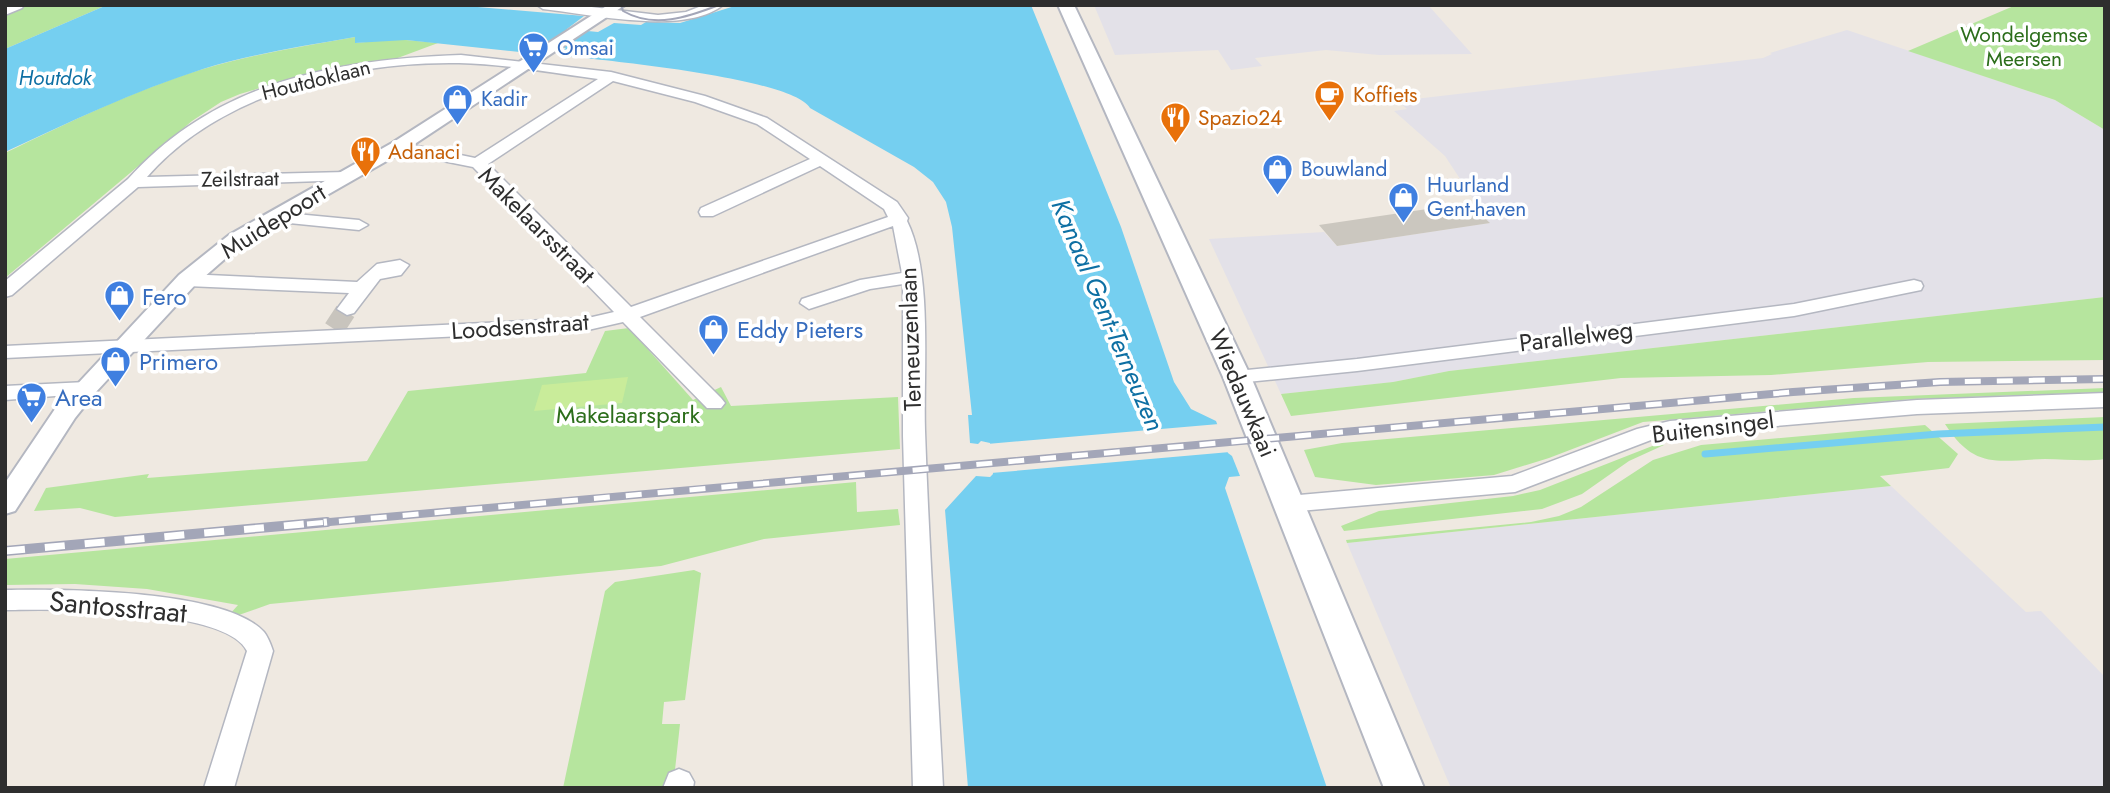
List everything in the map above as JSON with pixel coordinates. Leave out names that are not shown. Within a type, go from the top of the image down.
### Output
[{"type":"main road","name":"Wiedauwkaai","points":[[1066,5],[1237,377],[1404,788]]},
{"type":"street","points":[[5,11],[18,5]]},
{"type":"street","points":[[543,5],[610,9],[666,19],[717,5]]},
{"type":"street","name":"Muidepoort","points":[[5,504],[66,412],[86,388],[187,280],[236,239],[398,147],[610,9]]},
{"type":"street","name":"Houtdoklaan","points":[[5,291],[134,182],[150,164],[211,115],[244,99],[347,69],[404,61],[461,59],[526,65]]},
{"type":"street","points":[[526,65],[611,76],[699,99],[762,121],[891,206],[900,218]]},
{"type":"street","points":[[478,163],[611,76]]},
{"type":"street","name":"Makelaarsstraat","points":[[398,147],[478,163],[714,402]]},
{"type":"street","points":[[707,212],[821,160]]},
{"type":"street","name":"Zeilstraat","points":[[134,182],[346,177]]},
{"type":"street","points":[[275,217],[359,225]]},
{"type":"street","name":"Terneuzenlaan","points":[[900,218],[911,276],[914,436],[928,788]]},
{"type":"street","name":"Loodsenstraat","points":[[5,352],[123,348],[331,333],[588,324],[627,315],[900,218]]},
{"type":"street","points":[[347,309],[361,288],[377,274]]},
{"type":"street","points":[[809,303],[867,284],[911,276]]},
{"type":"street","points":[[187,280],[361,288]]},
{"type":"street","name":"Parallelweg","points":[[1237,377],[1357,365],[1794,310],[1914,286]]},
{"type":"street","points":[[5,394],[86,388]]},
{"type":"street","name":"Buitensingel","points":[[1288,504],[1515,484],[1645,434],[1670,428],[1930,407],[2105,400]]},
{"type":"street","name":"Santosstraat","points":[[5,600],[134,602],[209,616],[254,638],[260,650],[219,788]]},
{"type":"shaded area","points":[[1094,5],[1428,5],[1472,54],[1379,55],[1326,50],[1255,58],[1262,66],[1231,70],[1218,50],[1115,55]]},
{"type":"shaded area","points":[[1847,30],[2055,100],[2105,130],[2105,297],[1449,371],[1393,382],[1281,394],[1209,239],[1324,232],[1337,246],[1489,223],[1445,156],[1394,111],[1407,109],[1398,101],[1763,58],[1772,54],[1770,53]]},
{"type":"shaded area","points":[[1891,486],[2026,612],[2041,611],[2105,677],[2105,788],[1451,788],[1347,543]]},
{"type":"green space","points":[[26,5],[107,5],[5,49],[5,15]]},
{"type":"green space","name":"Wondelgemse Meersen","points":[[2016,5],[2105,5],[2105,130],[2055,100],[1908,51]]},
{"type":"green space","points":[[355,37],[356,43],[395,39],[438,43],[395,59],[328,68],[221,102],[192,121],[5,278],[5,153],[102,107],[177,77],[241,59]]},
{"type":"green space","points":[[2105,297],[2105,360],[1928,362],[1771,375],[1621,378],[1291,416],[1281,394],[1393,382],[1449,371]]},
{"type":"green space","name":"Makelaarspark","points":[[629,328],[693,400],[721,387],[731,406],[898,397],[900,449],[115,517],[80,508],[34,511],[46,488],[149,474],[147,478],[367,461],[408,391],[586,373],[605,331]]},
{"type":"green space","points":[[628,377],[622,403],[534,411],[542,385]]},
{"type":"green space","points":[[2105,388],[2105,392],[1913,399],[1643,422],[1549,458],[1494,475],[1376,485],[1315,477],[1304,450],[1342,443],[1854,398]]},
{"type":"green space","points":[[2105,417],[2105,459],[2090,460],[1989,460],[1967,449],[1945,424]]},
{"type":"green space","points":[[1925,425],[1958,454],[1949,468],[1880,476],[1891,486],[1347,543],[1346,540],[1531,522],[1559,516],[1581,507],[1653,460],[1701,445]]},
{"type":"green space","points":[[1660,443],[1664,445],[1629,461],[1582,494],[1542,509],[1344,531],[1341,526],[1379,511],[1513,496],[1540,490]]},
{"type":"green space","points":[[856,482],[857,512],[898,509],[900,525],[764,539],[661,566],[270,604],[236,616],[230,614],[238,605],[147,589],[75,584],[5,585],[5,559]]},
{"type":"green space","points":[[694,570],[701,573],[685,700],[664,702],[662,724],[680,724],[673,788],[563,788],[605,591],[615,582]]},
{"type":"water","points":[[107,5],[454,5],[584,16],[567,29],[598,32],[614,23],[680,23],[738,5],[1031,5],[1121,227],[1174,382],[1191,409],[1216,421],[1240,476],[1229,477],[1225,488],[1327,788],[968,788],[945,510],[976,476],[990,477],[993,474],[990,443],[970,443],[968,415],[972,415],[952,227],[946,202],[933,182],[914,167],[795,97],[768,87],[692,72],[558,55],[566,48],[542,45],[529,53],[406,40],[355,43],[355,37],[259,55],[203,69],[127,97],[5,152],[5,49]]},
{"type":"pier","points":[[1219,424],[1230,452],[991,473],[987,444]]},
{"type":"building","name":"Huurland Gent-haven","points":[[1468,203],[1490,223],[1337,246],[1319,225]]},
{"type":"waterway","points":[[1705,454],[1938,434],[2105,427]]},
{"type":"tunnel","points":[[334,329],[347,309]]},
{"type":"tram line","points":[[621,5],[623,11],[635,16],[659,20],[683,17],[719,5]]},
{"type":"railway","points":[[307,524],[1793,392],[1940,382],[2105,379]]},
{"type":"railway","points":[[5,551],[327,522]]},
{"type":"place","name":"Omsai","points":[[534,75]]},
{"type":"place","name":"Koffiets","points":[[1330,122]]},
{"type":"place","name":"Kadir","points":[[458,126]]},
{"type":"place","name":"Spazio24","points":[[1175,145]]},
{"type":"place","name":"Adanaci","points":[[365,179]]},
{"type":"place","name":"Bouwland","points":[[1278,196]]},
{"type":"place","name":"Huurland Gent-haven","points":[[1404,224]]},
{"type":"place","name":"Fero","points":[[119,323]]},
{"type":"place","name":"Eddy Pieters","points":[[714,356]]},
{"type":"place","name":"Primero","points":[[116,388]]},
{"type":"place","name":"Area","points":[[32,424]]},
{"type":"water label","name":"Houtdok","points":[[55,78]]},
{"type":"water label","name":"Kanaal Gent-Terneuzen","points":[[1108,315]]}]
